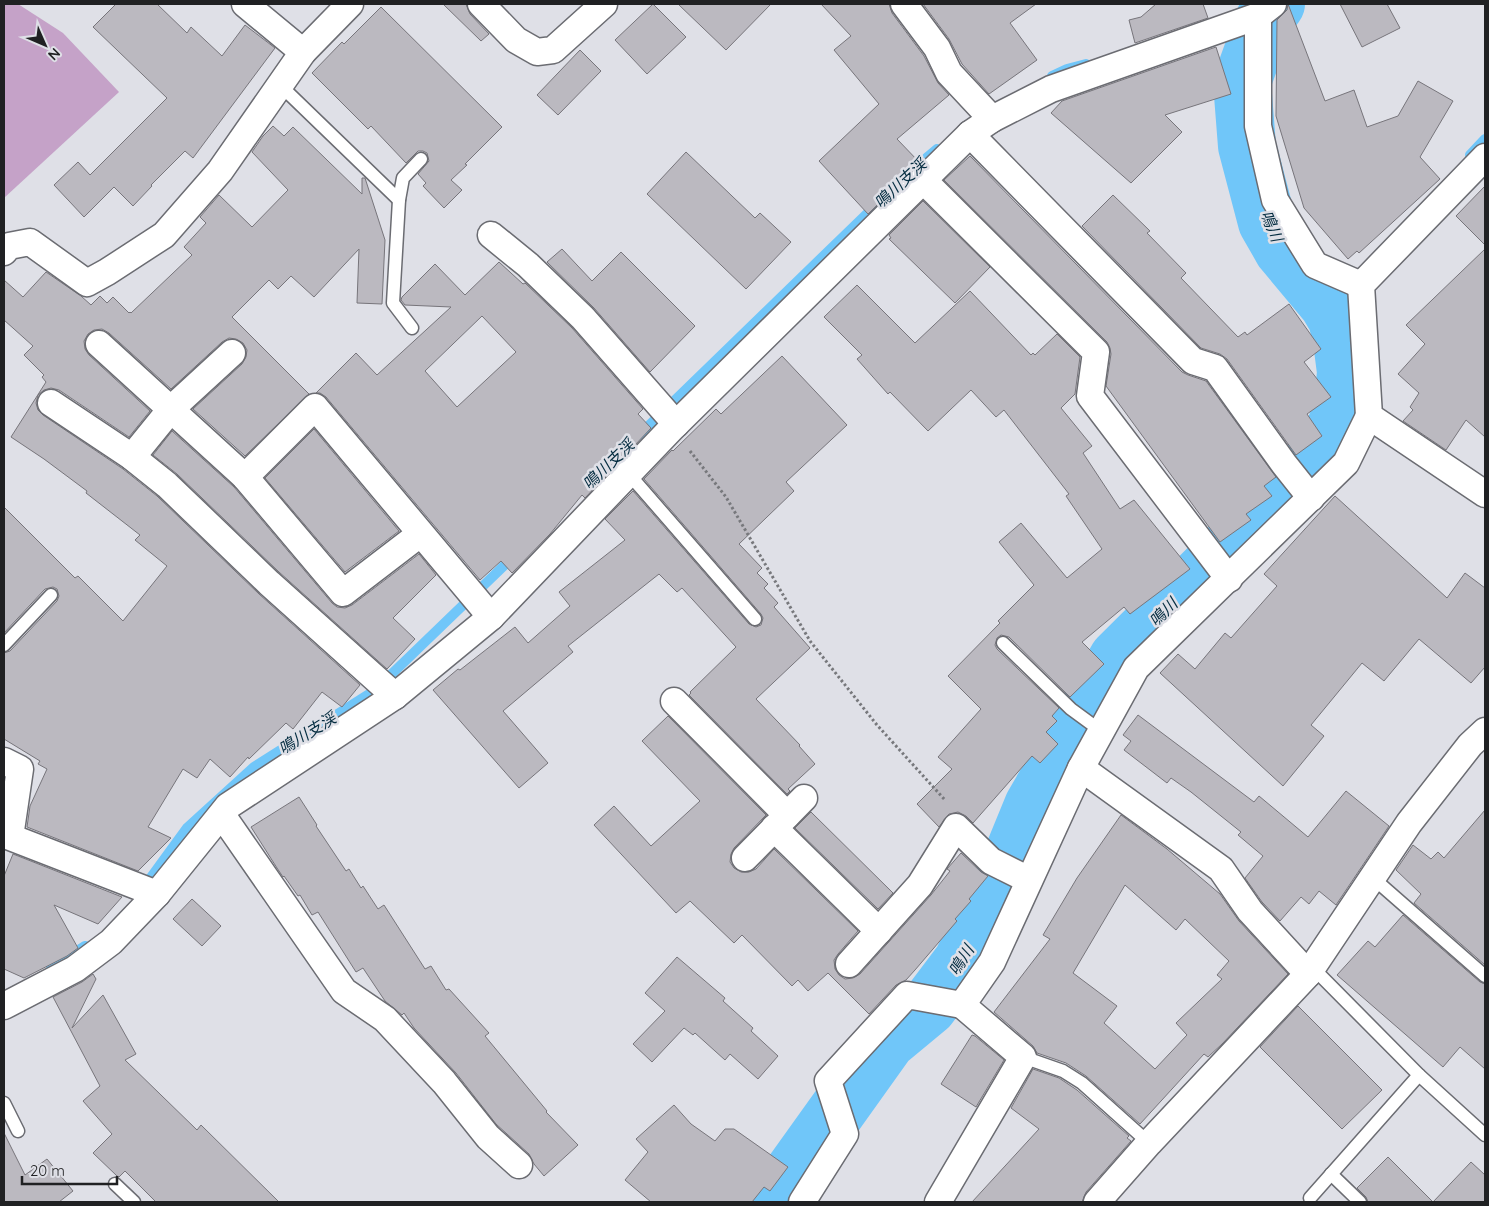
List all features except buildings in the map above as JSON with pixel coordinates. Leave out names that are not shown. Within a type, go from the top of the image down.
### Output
[{"type":"street","points":[[245,4],[303,52]]},
{"type":"street","points":[[4,252],[9,246],[30,242],[87,283],[164,235],[220,171],[303,52],[350,4]]},
{"type":"street","points":[[481,4],[516,40],[537,52],[553,50],[604,4]]},
{"type":"street","points":[[904,4],[937,48],[949,73],[991,118]]},
{"type":"street","points":[[4,1006],[75,969],[111,942],[156,893],[228,806],[394,696],[488,615],[628,473],[673,424],[970,134],[991,118],[1051,89],[1107,69],[1261,20],[1258,126],[1275,200],[1315,265],[1360,285]]},
{"type":"street","points":[[970,134],[1193,361],[1215,368],[1284,464],[1310,496]]},
{"type":"street","points":[[961,1005],[992,962],[1080,768],[1095,726],[1136,668],[1310,496],[1346,463],[1369,416],[1360,285],[1485,157]]},
{"type":"street","points":[[923,180],[1096,352],[1090,396],[1228,578]]},
{"type":"street","points":[[491,235],[528,265],[583,318],[650,394],[673,424]]},
{"type":"street","points":[[99,344],[245,477],[343,593],[420,534]]},
{"type":"street","points":[[132,457],[170,410],[232,353]]},
{"type":"street","points":[[51,403],[132,457],[167,485],[262,576],[394,696]]},
{"type":"street","points":[[245,477],[315,407],[488,615]]},
{"type":"street","points":[[1369,416],[1485,494]]},
{"type":"street","points":[[674,701],[789,814],[879,931]]},
{"type":"street","points":[[1097,1202],[1149,1143],[1310,971],[1409,823],[1470,745],[1485,731]]},
{"type":"street","points":[[4,761],[20,769],[10,837],[156,893]]},
{"type":"street","points":[[1080,768],[1221,869],[1250,911],[1310,971]]},
{"type":"street","points":[[745,858],[789,814]]},
{"type":"street","points":[[222,815],[344,991],[385,1019],[444,1082],[488,1138],[519,1165]]},
{"type":"street","points":[[849,964],[920,885],[956,827],[991,861],[1028,880]]},
{"type":"street","points":[[802,1202],[845,1134],[828,1081],[907,995],[961,1005],[1022,1057],[938,1202]]},
{"type":"lane","points":[[280,85],[399,200]]},
{"type":"lane","points":[[412,328],[393,303],[399,200],[403,178],[421,159]]},
{"type":"lane","points":[[628,473],[755,618]]},
{"type":"lane","points":[[4,645],[51,595]]},
{"type":"lane","points":[[1002,644],[1071,709],[1095,726]]},
{"type":"lane","points":[[1373,878],[1485,976]]},
{"type":"lane","points":[[1310,971],[1485,1135]]},
{"type":"lane","points":[[1022,1057],[1063,1070],[1082,1083],[1149,1143]]},
{"type":"lane","points":[[1310,1198],[1419,1075]]},
{"type":"lane","points":[[4,1102],[18,1131]]},
{"type":"lane","points":[[1330,1174],[1360,1202]]},
{"type":"lane","points":[[115,1184],[134,1202]]},
{"type":"path","points":[[673,424],[726,497],[810,641],[877,725],[954,810],[956,827]]},
{"type":"shaded area","points":[[4,4],[18,4],[63,33],[119,92],[4,198]]},
{"type":"waterway","name":"鳴川","points":[[772,1202],[887,1041],[928,1007],[962,962],[1001,884],[1033,806],[1118,658],[1282,495],[1330,443],[1343,406],[1346,372],[1337,319],[1328,304],[1283,250],[1267,222],[1247,146],[1242,82],[1265,18],[1276,4]]},
{"type":"waterway","name":"鳴川支渓","points":[[1052,76],[1067,69],[1086,64]]},
{"type":"waterway","points":[[1470,155],[1485,139]]},
{"type":"waterway","name":"鳴川支渓","points":[[906,175],[937,149]]},
{"type":"waterway","name":"鳴川支渓","points":[[639,435],[876,205]]},
{"type":"waterway","points":[[1328,304],[1349,281]]},
{"type":"waterway","name":"鳴川支渓","points":[[144,887],[187,828],[254,767],[374,691],[514,556]]},
{"type":"waterway","name":"鳴川支渓","points":[[51,968],[85,946]]}]
